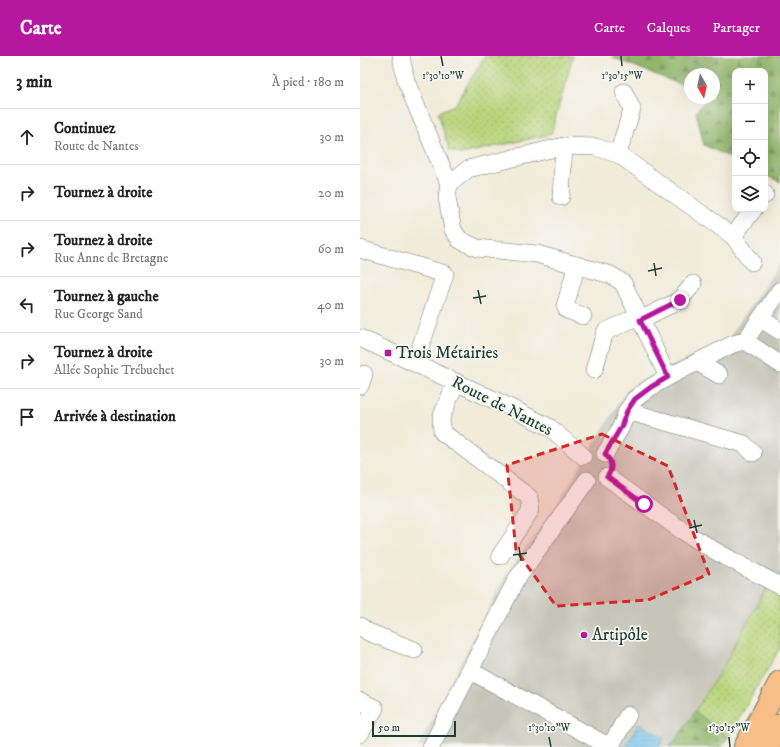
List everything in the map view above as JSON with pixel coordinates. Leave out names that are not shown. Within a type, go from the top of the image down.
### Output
[{"type":"highway","points":[[768,747],[770,721],[780,682]]},
{"type":"highway","points":[[732,747],[745,724],[770,721]]},
{"type":"highway","points":[[745,747],[770,721]]},
{"type":"street","points":[[402,56],[406,81],[449,184],[447,198],[453,230],[460,240],[477,248],[537,254],[611,275],[623,283],[668,377]]},
{"type":"street","points":[[618,154],[632,109],[624,92]]},
{"type":"street","points":[[449,184],[468,169],[564,146],[595,148],[618,154],[733,236],[752,262]]},
{"type":"street","points":[[561,197],[564,146]]},
{"type":"street","points":[[733,236],[752,212]]},
{"type":"street","points":[[360,249],[445,274],[415,363]]},
{"type":"street","points":[[577,265],[565,306],[567,310],[583,316]]},
{"type":"street","points":[[594,370],[605,332],[680,300],[693,284]]},
{"type":"street","points":[[605,454],[621,427],[627,411],[635,399],[668,377],[733,344],[745,341],[780,290]]},
{"type":"street","points":[[761,319],[780,331]]},
{"type":"street","name":"Route de Nantes","points":[[360,338],[549,427],[583,456]]},
{"type":"street","points":[[745,341],[780,364]]},
{"type":"street","points":[[697,362],[719,375]]},
{"type":"street","points":[[456,382],[441,418],[442,432],[529,497],[531,510],[500,556]]},
{"type":"street","points":[[627,411],[744,444],[753,453]]},
{"type":"street","points":[[594,450],[605,454],[611,465],[610,472],[607,477],[599,482],[587,480],[580,470],[580,464],[583,456],[594,450]]},
{"type":"street","points":[[607,477],[681,530],[717,552],[778,585]]},
{"type":"street","points":[[431,747],[516,580],[587,480]]},
{"type":"street","points":[[360,626],[368,632],[414,650]]},
{"type":"street","points":[[469,670],[610,747],[628,715]]},
{"type":"street","points":[[360,701],[375,708],[360,734]]},
{"type":"highlighted area","points":[[602,434],[668,466],[709,574],[648,600],[556,606],[516,550],[507,465]]},
{"type":"shaded area","points":[[780,263],[780,573],[678,737],[669,747],[418,747],[504,578],[557,505],[628,388],[728,339]]},
{"type":"green space","points":[[485,56],[573,56],[551,134],[461,154],[449,150],[438,112],[455,105]]},
{"type":"green space","points":[[613,56],[780,56],[780,182],[768,176],[768,68],[732,68],[732,159],[704,145],[696,112],[702,104],[720,104],[720,68],[684,68],[684,86],[613,58]]},
{"type":"green space","points":[[780,573],[780,648],[728,737],[695,711],[724,665],[767,586]]},
{"type":"green space","points":[[695,711],[728,737],[722,747],[669,747],[678,737]]},
{"type":"water","points":[[639,724],[663,737],[659,747],[625,747]]},
{"type":"place","name":"Trois Métairies","points":[[388,353]]},
{"type":"place","name":"Artipôle","points":[[584,635]]},
{"type":"route","points":[[644,504],[607,477],[610,472],[611,462],[605,454],[621,427],[627,411],[635,399],[668,377],[640,320],[680,300]]}]
